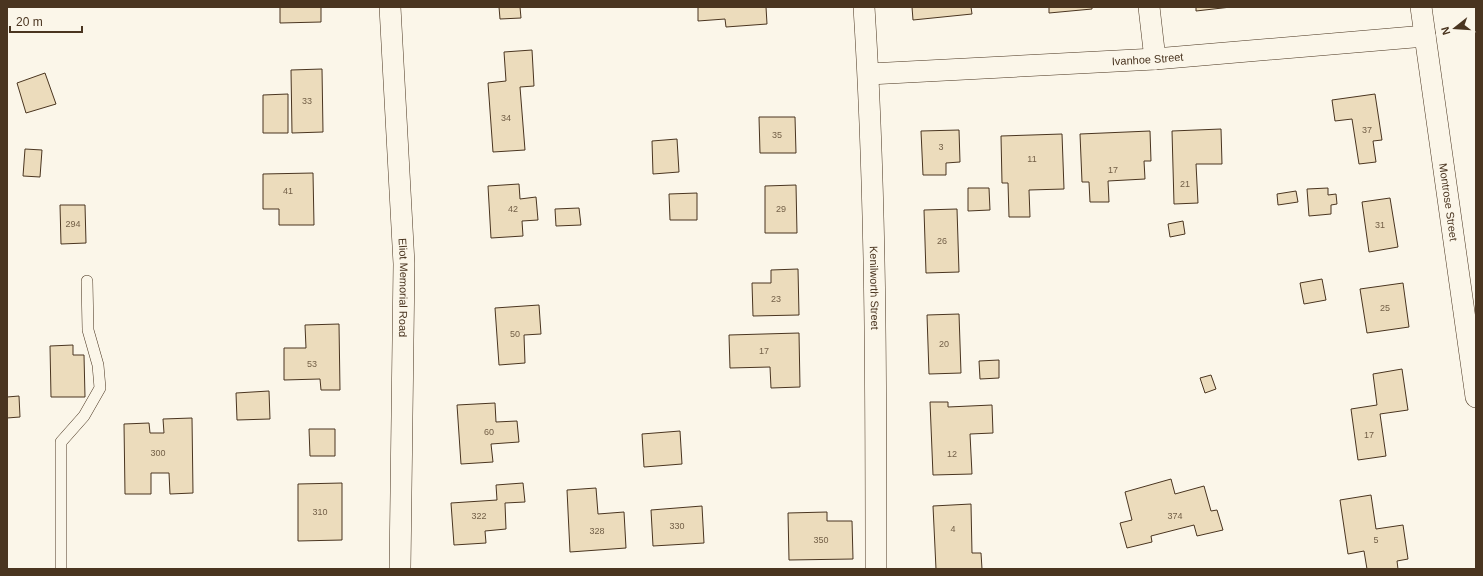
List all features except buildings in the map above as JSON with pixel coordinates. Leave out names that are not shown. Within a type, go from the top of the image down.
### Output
[{"type":"street","name":"Eliot Memorial Road","points":[[390,7],[404,264],[400,569]]},
{"type":"street","name":"Kenilworth Street","points":[[864,7],[869,74],[876,317],[876,569]]},
{"type":"street","points":[[1149,7],[1155,59]]},
{"type":"street","name":"Montrose Street","points":[[1421,7],[1476,397]]},
{"type":"street","name":"Ivanhoe Street","points":[[869,74],[1155,59],[1425,36]]},
{"type":"lane","points":[[61,569],[61,442],[84,416],[100,388],[98,365],[88,330],[87,280]]}]
